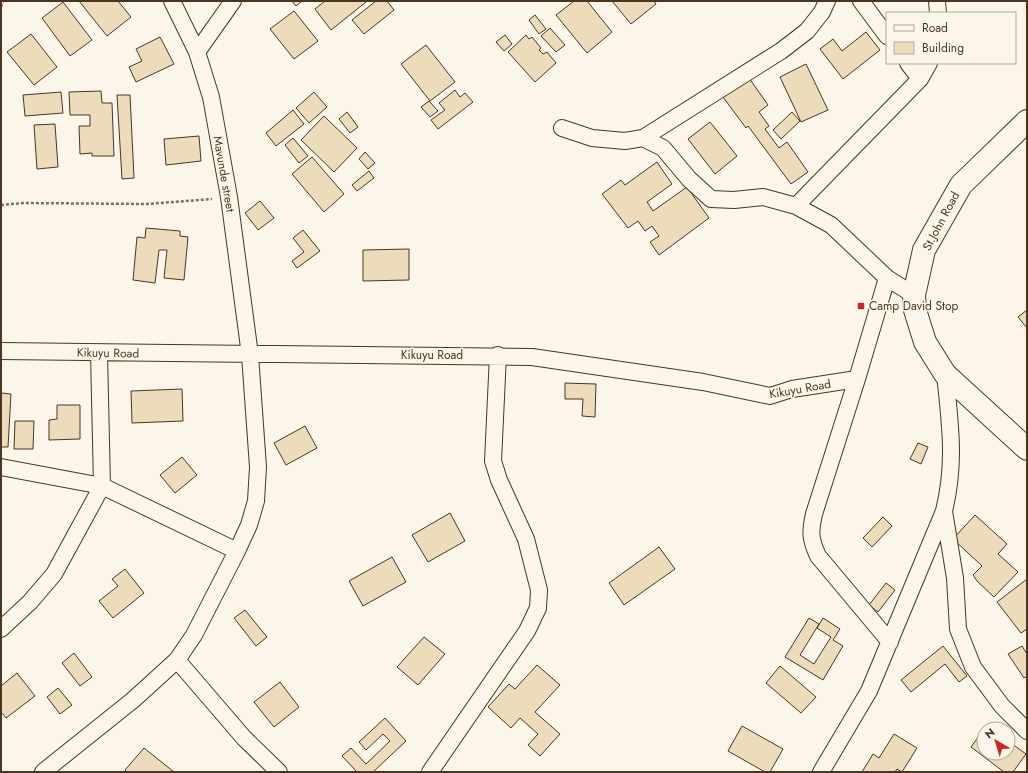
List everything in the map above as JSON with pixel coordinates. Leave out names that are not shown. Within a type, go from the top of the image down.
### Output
[{"type":"street","name":"Mavunde street","points":[[43,772],[133,700],[177,660],[194,634],[237,551],[249,525],[256,501],[258,467],[250,355],[229,197],[210,98],[197,52],[172,1]]},
{"type":"street","points":[[197,52],[233,1]]},
{"type":"street","points":[[562,128],[592,138],[625,141],[643,138],[781,51],[807,31],[822,12],[827,1]]},
{"type":"street","points":[[861,1],[886,35]]},
{"type":"street","points":[[937,1],[938,12]]},
{"type":"street","points":[[909,64],[920,79]]},
{"type":"street","points":[[796,206],[920,79],[928,64]]},
{"type":"street","name":"St.John Road","points":[[1027,120],[961,185],[924,250],[914,295],[915,310],[925,342],[945,374],[1027,448]]},
{"type":"street","points":[[643,138],[663,148],[689,179],[711,199],[734,200],[763,196],[796,206],[831,225],[887,278],[914,295]]},
{"type":"street","points":[[887,278],[810,530],[812,543],[818,556],[890,642]]},
{"type":"street","name":"Kikuyu Road","points":[[1,351],[250,355],[498,355],[532,357],[703,382],[770,396],[792,389],[857,379]]},
{"type":"street","points":[[1,629],[30,602],[54,574],[102,486],[99,353]]},
{"type":"street","points":[[430,772],[527,631],[538,608],[539,590],[526,539],[499,480],[493,461],[498,355]]},
{"type":"street","points":[[821,772],[862,704],[890,642],[944,511],[950,489],[952,456],[945,374]]},
{"type":"street","points":[[1,467],[102,486],[237,551]]},
{"type":"street","points":[[944,511],[955,578],[958,629],[973,667],[1002,706],[1027,731]]},
{"type":"street","points":[[177,660],[244,738],[279,772]]},
{"type":"path","points":[[1,7],[3,1]]},
{"type":"path","points":[[1,205],[23,202],[147,204],[229,197]]},
{"type":"building","points":[[79,1],[118,1],[131,17],[107,36]]},
{"type":"building","points":[[292,1],[302,1],[296,6]]},
{"type":"building","points":[[325,1],[366,2],[331,30],[315,9]]},
{"type":"building","points":[[376,1],[387,1],[394,10],[364,34],[352,20]]},
{"type":"building","points":[[574,1],[587,1],[612,32],[587,53],[556,15]]},
{"type":"building","points":[[612,1],[654,1],[656,4],[631,24]]},
{"type":"building","points":[[63,2],[92,40],[70,56],[42,18]]},
{"type":"building","points":[[294,11],[318,41],[294,59],[270,29]]},
{"type":"building","points":[[535,15],[546,29],[539,34],[529,20]]},
{"type":"building","points":[[550,28],[565,45],[556,52],[541,36]]},
{"type":"building","points":[[866,32],[880,50],[843,79],[820,49],[833,39],[842,51]]},
{"type":"building","points":[[31,34],[57,67],[34,85],[7,52]]},
{"type":"building","points":[[505,35],[512,44],[504,51],[496,42]]},
{"type":"building","points":[[526,35],[529,39],[532,37],[541,48],[539,50],[543,54],[547,52],[556,63],[535,82],[508,52]]},
{"type":"building","points":[[160,37],[174,64],[136,82],[129,67],[142,61],[136,49]]},
{"type":"building","points":[[426,45],[455,82],[430,101],[401,64]]},
{"type":"building","points":[[806,64],[828,110],[801,122],[780,77]]},
{"type":"building","points":[[749,78],[768,105],[759,112],[769,126],[765,129],[779,148],[787,142],[808,172],[791,184],[748,126],[746,128],[723,97]]},
{"type":"building","points":[[455,90],[460,97],[465,93],[473,102],[438,129],[431,120],[445,110],[439,103]]},
{"type":"building","points":[[101,91],[102,103],[112,103],[114,156],[92,156],[92,153],[80,154],[79,126],[90,126],[90,115],[70,115],[69,92]]},
{"type":"building","points":[[61,92],[63,113],[25,116],[23,95]]},
{"type":"building","points":[[314,92],[327,107],[309,123],[296,108]]},
{"type":"building","points":[[117,95],[130,95],[134,178],[122,179]]},
{"type":"building","points":[[429,101],[438,111],[430,117],[421,107]]},
{"type":"building","points":[[293,110],[304,124],[276,146],[266,133]]},
{"type":"building","points":[[347,112],[358,127],[350,133],[339,119]]},
{"type":"building","points":[[792,112],[800,121],[781,139],[773,130]]},
{"type":"building","points":[[324,116],[357,148],[334,172],[301,140]]},
{"type":"building","points":[[710,122],[737,156],[715,174],[688,139]]},
{"type":"building","points":[[55,124],[58,167],[37,169],[34,125]]},
{"type":"building","points":[[199,136],[201,161],[166,165],[164,139]]},
{"type":"building","points":[[293,138],[308,156],[299,163],[285,145]]},
{"type":"building","points":[[365,152],[375,163],[368,169],[359,159]]},
{"type":"building","points":[[312,157],[344,194],[324,212],[292,174]]},
{"type":"building","points":[[657,162],[672,184],[647,202],[653,211],[687,187],[709,218],[659,255],[650,242],[659,236],[652,226],[645,231],[638,221],[628,228],[602,194],[621,180],[625,185]]},
{"type":"building","points":[[369,171],[374,178],[357,191],[352,185]]},
{"type":"building","points":[[260,201],[274,218],[258,230],[245,213]]},
{"type":"building","points":[[146,228],[180,231],[180,236],[188,237],[184,280],[164,278],[167,250],[159,250],[155,283],[133,280],[137,237],[145,238]]},
{"type":"building","points":[[303,230],[320,251],[297,268],[292,261],[304,252],[293,238]]},
{"type":"building","points":[[409,249],[409,280],[363,281],[363,250]]},
{"type":"building","points":[[1027,310],[1027,328],[1018,317]]},
{"type":"building","points":[[565,383],[596,384],[595,417],[582,416],[583,399],[565,399]]},
{"type":"building","points":[[182,389],[183,421],[132,423],[131,391]]},
{"type":"building","points":[[1,393],[11,394],[8,447],[1,447]]},
{"type":"building","points":[[57,405],[80,405],[80,439],[49,440],[49,420],[57,419]]},
{"type":"building","points":[[15,421],[34,421],[33,449],[14,449]]},
{"type":"building","points":[[305,426],[317,448],[286,465],[274,443]]},
{"type":"building","points":[[918,443],[928,447],[921,464],[910,459]]},
{"type":"building","points":[[182,457],[197,475],[175,493],[160,475]]},
{"type":"building","points":[[450,513],[465,541],[428,562],[412,535]]},
{"type":"building","points":[[975,515],[1007,544],[998,554],[1018,572],[994,597],[977,581],[973,575],[982,566],[953,539]]},
{"type":"building","points":[[883,517],[892,526],[872,547],[863,538]]},
{"type":"building","points":[[659,547],[675,569],[624,605],[609,583]]},
{"type":"building","points":[[392,557],[406,582],[363,606],[349,581]]},
{"type":"building","points":[[125,569],[144,593],[113,618],[99,601],[118,586],[112,579]]},
{"type":"building","points":[[1027,579],[1027,629],[1021,633],[997,602]]},
{"type":"building","points":[[886,583],[895,590],[878,612],[869,605]]},
{"type":"building","points":[[245,610],[267,637],[256,646],[234,618]]},
{"type":"building","points":[[809,618],[819,624],[800,655],[814,664],[831,637],[817,628],[823,618],[840,629],[833,640],[843,646],[823,680],[785,657]]},
{"type":"building","points":[[424,637],[445,654],[418,685],[397,667]]},
{"type":"building","points":[[943,646],[967,676],[959,682],[945,664],[911,692],[901,680]]},
{"type":"building","points":[[1022,646],[1027,654],[1027,676],[1024,678],[1008,654]]},
{"type":"building","points":[[74,653],[92,677],[80,686],[62,663]]},
{"type":"building","points":[[537,665],[560,685],[535,712],[560,734],[540,756],[528,745],[538,734],[520,718],[511,728],[488,707],[509,684],[515,689]]},
{"type":"building","points":[[780,666],[816,697],[801,713],[766,683]]},
{"type":"building","points":[[17,673],[35,696],[6,718],[1,712],[1,686]]},
{"type":"building","points":[[280,682],[299,707],[274,727],[254,702]]},
{"type":"building","points":[[58,688],[72,705],[60,714],[47,697]]},
{"type":"building","points":[[385,718],[406,741],[373,772],[357,772],[342,756],[351,748],[366,764],[390,741],[383,734],[366,750],[359,742]]},
{"type":"building","points":[[742,726],[783,749],[770,772],[765,772],[728,751]]},
{"type":"building","points":[[894,734],[917,748],[902,772],[897,769],[895,772],[862,772],[873,754],[879,758]]},
{"type":"building","points":[[976,740],[976,751],[971,747]]},
{"type":"building","points":[[1016,747],[1026,754],[1013,772],[1004,772],[989,761],[1016,761]]},
{"type":"building","points":[[144,748],[174,772],[127,772],[125,770]]},
{"type":"place","name":"Camp David Stop","points":[[861,306]]}]
